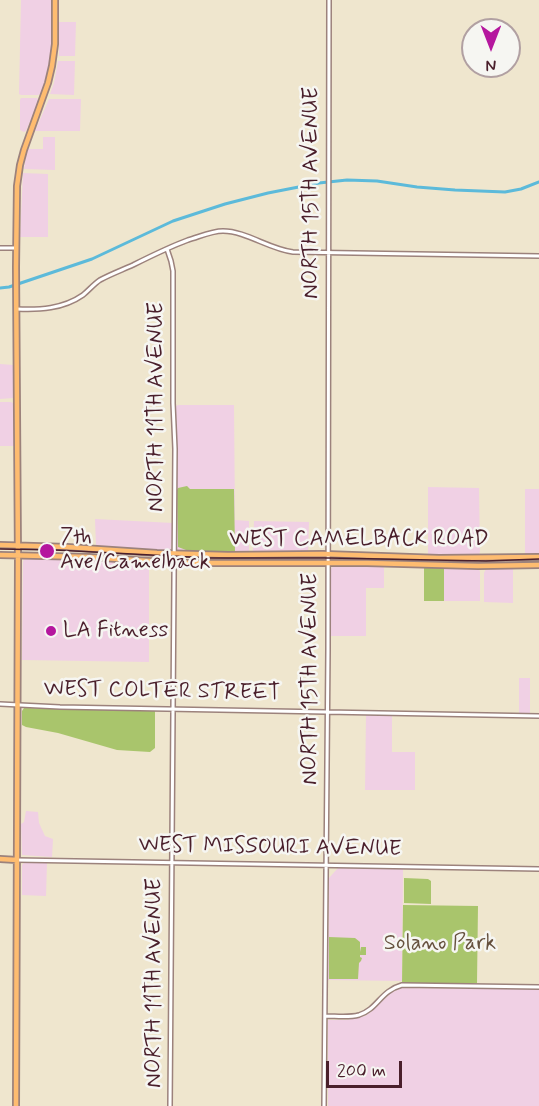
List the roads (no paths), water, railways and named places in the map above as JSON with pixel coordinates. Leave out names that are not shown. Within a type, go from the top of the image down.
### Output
[{"type":"main road","points":[[16,1106],[18,545],[16,248],[19,172],[28,136],[43,99],[52,66],[55,44],[54,0]]},
{"type":"main road","name":"WEST CAMELBACK ROAD","points":[[0,545],[251,556],[328,554],[439,558],[539,557]]},
{"type":"main road","name":"WEST CAMELBACK ROAD","points":[[0,555],[174,562],[539,565]]},
{"type":"main road","name":"WEST MISSOURI AVENUE","points":[[0,860],[17,860]]},
{"type":"street","name":"NORTH 15TH AVENUE","points":[[324,1106],[329,0]]},
{"type":"street","points":[[17,309],[48,308],[69,302],[83,295],[104,278],[167,249],[223,231],[234,232],[290,252],[539,256]]},
{"type":"street","points":[[0,248],[16,248]]},
{"type":"street","name":"NORTH 11TH AVENUE","points":[[167,249],[174,276],[175,449],[170,1106]]},
{"type":"street","name":"WEST COLTER STREET","points":[[0,704],[539,716]]},
{"type":"street","name":"WEST MISSOURI AVENUE","points":[[17,860],[539,869]]},
{"type":"street","points":[[325,1016],[347,1017],[361,1014],[369,1010],[389,990],[400,985],[539,987]]},
{"type":"waterway","points":[[0,288],[92,259],[173,221],[268,193],[347,180],[505,192],[539,182]]},
{"type":"tram line","points":[[0,549],[209,558],[486,561],[539,559]]},
{"type":"place","name":"7th Ave/Camelback","points":[[47,551]]},
{"type":"place","name":"LA Fitness","points":[[51,631]]},
{"type":"park label","name":"Solano Park","points":[[440,944]]}]
